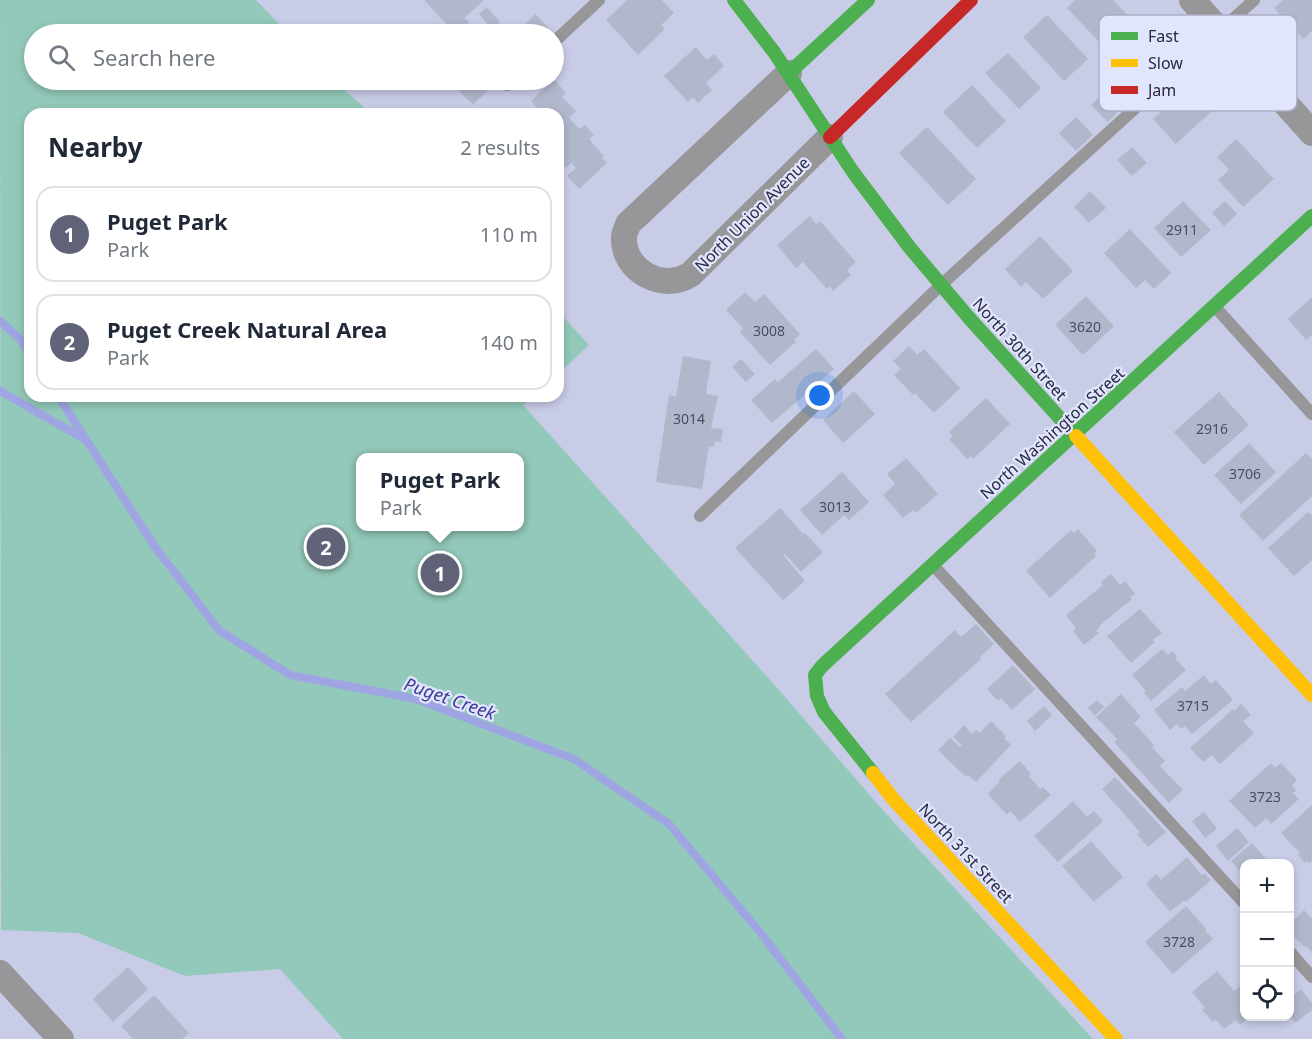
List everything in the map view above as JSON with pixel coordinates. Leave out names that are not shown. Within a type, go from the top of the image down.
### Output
[{"type":"street","name":"North 30th Street","points":[[734,0],[789,73],[880,210],[941,285],[1312,695]]},
{"type":"street","name":"North Union Avenue","points":[[867,0],[628,224],[624,236],[625,250],[644,274],[669,283],[681,281],[691,274],[971,0]]},
{"type":"street","points":[[1192,0],[1205,15]]},
{"type":"street","points":[[1292,111],[1312,133]]},
{"type":"street","name":"North Washington Street","points":[[815,675],[932,564],[1076,435],[1312,216]]},
{"type":"street","name":"North 31st Street","points":[[815,675],[817,696],[824,712],[894,800],[1116,1039]]},
{"type":"street","points":[[0,973],[61,1039]]},
{"type":"lane","points":[[564,33],[599,0]]},
{"type":"lane","points":[[1238,15],[1254,0]]},
{"type":"lane","points":[[700,516],[941,285],[1133,111]]},
{"type":"lane","points":[[1215,307],[1312,414]]},
{"type":"lane","points":[[932,564],[1240,898]]},
{"type":"lane","points":[[1294,957],[1312,977]]},
{"type":"green space","points":[[0,0],[256,0],[279,24],[24,24],[24,90],[344,90],[365,108],[24,108],[24,402],[526,402],[523,405],[779,690],[880,807],[1093,1039],[343,1039],[280,969],[185,976],[78,933],[1,930]]},
{"type":"green space","points":[[564,318],[589,345],[564,368]]},
{"type":"building","points":[[424,0],[484,0],[464,18],[469,22],[467,24],[446,24]]},
{"type":"building","points":[[627,0],[662,0],[674,13],[661,25],[665,29],[638,55],[606,20]]},
{"type":"building","points":[[1075,0],[1113,0],[1127,15],[1099,15],[1099,42],[1067,8]]},
{"type":"building","points":[[1283,0],[1312,0],[1312,31],[1303,39],[1297,33],[1297,15],[1281,15],[1274,8]]},
{"type":"building","points":[[487,7],[500,22],[488,24],[479,14]]},
{"type":"building","points":[[535,14],[544,24],[525,24]]},
{"type":"building","points":[[1047,15],[1088,59],[1064,81],[1023,37]]},
{"type":"building","points":[[696,47],[707,60],[714,54],[724,66],[706,83],[712,90],[698,103],[693,97],[688,102],[664,76]]},
{"type":"building","points":[[1008,53],[1041,88],[1019,109],[985,73]]},
{"type":"building","points":[[972,85],[1006,121],[977,148],[943,112]]},
{"type":"building","points":[[458,90],[488,90],[473,105]]},
{"type":"building","points":[[542,90],[563,90],[566,93],[562,97],[576,111],[569,118],[580,129],[585,125],[594,135],[589,139],[607,163],[579,189],[567,176],[576,168],[571,163],[566,168],[564,166],[564,108],[537,108],[531,101]]},
{"type":"building","points":[[1099,97],[1099,111],[1119,111],[1108,122],[1091,105]]},
{"type":"building","points":[[1162,111],[1212,111],[1176,144],[1153,119]]},
{"type":"building","points":[[1076,117],[1093,135],[1076,151],[1059,133]]},
{"type":"building","points":[[927,127],[976,179],[948,205],[899,153]]},
{"type":"building","points":[[1236,139],[1274,179],[1243,207],[1218,180],[1229,170],[1217,157]]},
{"type":"building","points":[[1132,147],[1147,163],[1132,176],[1117,160]]},
{"type":"building","points":[[1090,191],[1106,208],[1089,223],[1074,207]]},
{"type":"building","points":[[1183,201],[1211,230],[1181,257],[1154,228]]},
{"type":"building","points":[[1225,201],[1237,214],[1224,226],[1212,213]]},
{"type":"building","points":[[810,216],[816,224],[820,221],[856,262],[847,270],[851,275],[833,291],[830,286],[827,289],[803,262],[796,268],[777,245]]},
{"type":"building","points":[[1130,229],[1171,273],[1154,289],[1145,280],[1136,288],[1104,253]]},
{"type":"building","points":[[1040,236],[1073,271],[1043,299],[1026,282],[1021,287],[1005,269]]},
{"type":"building","points":[[745,292],[755,302],[764,294],[800,334],[794,340],[796,342],[770,365],[740,332],[743,328],[726,310]]},
{"type":"building","points":[[1086,296],[1114,326],[1083,355],[1055,325]]},
{"type":"building","points":[[1312,297],[1312,335],[1306,340],[1288,319]]},
{"type":"building","points":[[909,346],[917,355],[924,349],[960,388],[934,413],[894,375],[901,369],[893,361]]},
{"type":"building","points":[[816,349],[834,369],[772,423],[751,400],[775,379],[778,382]]},
{"type":"building","points":[[683,356],[711,361],[706,394],[718,396],[711,428],[723,429],[721,442],[715,441],[714,447],[709,446],[702,489],[656,482],[669,395],[676,397]]},
{"type":"building","points":[[741,359],[755,374],[746,382],[732,367]]},
{"type":"building","points":[[854,391],[875,414],[843,443],[823,420]]},
{"type":"building","points":[[1219,392],[1249,425],[1204,465],[1174,432]]},
{"type":"building","points":[[986,398],[1010,424],[973,459],[971,456],[967,459],[949,439],[953,436],[949,432]]},
{"type":"building","points":[[1249,443],[1276,472],[1241,504],[1214,475]]},
{"type":"building","points":[[1306,453],[1312,459],[1312,496],[1263,541],[1239,515]]},
{"type":"building","points":[[906,458],[938,494],[916,513],[913,510],[903,518],[883,495],[895,484],[887,474]]},
{"type":"building","points":[[842,472],[869,502],[849,520],[844,515],[822,535],[800,510]]},
{"type":"building","points":[[780,508],[823,552],[801,572],[785,554],[784,556],[805,581],[783,600],[735,548]]},
{"type":"building","points":[[1308,512],[1312,515],[1312,560],[1294,576],[1268,548]]},
{"type":"building","points":[[1078,529],[1097,551],[1094,554],[1096,556],[1050,598],[1026,571],[1071,530],[1074,533]]},
{"type":"building","points":[[1111,574],[1120,585],[1125,581],[1135,594],[1099,626],[1096,631],[1099,633],[1084,645],[1073,631],[1076,629],[1066,615],[1103,585],[1101,582]]},
{"type":"building","points":[[1140,609],[1162,633],[1131,663],[1107,636]]},
{"type":"building","points":[[976,624],[994,644],[980,657],[981,659],[911,722],[885,694],[955,630],[961,637]]},
{"type":"building","points":[[1162,649],[1168,655],[1172,651],[1186,670],[1151,701],[1144,693],[1146,691],[1132,675]]},
{"type":"building","points":[[1013,665],[1035,689],[1012,710],[1001,698],[998,701],[987,689]]},
{"type":"building","points":[[1204,675],[1211,684],[1216,680],[1233,700],[1192,734],[1185,726],[1181,729],[1177,724],[1170,730],[1154,710],[1182,687],[1185,691]]},
{"type":"building","points":[[1121,694],[1141,717],[1134,723],[1165,761],[1160,766],[1183,790],[1169,803],[1114,742],[1117,739],[1096,717]]},
{"type":"building","points":[[1097,700],[1104,707],[1095,716],[1088,708]]},
{"type":"building","points":[[1241,704],[1251,715],[1243,721],[1254,733],[1220,764],[1212,755],[1203,762],[1190,748]]},
{"type":"building","points":[[1044,706],[1052,715],[1035,731],[1027,721]]},
{"type":"building","points":[[991,721],[1006,736],[1004,738],[1011,745],[976,782],[968,775],[966,777],[938,750],[950,738],[960,747],[962,745],[953,737],[964,725],[972,734],[976,730],[980,733]]},
{"type":"building","points":[[1020,761],[1040,789],[1043,787],[1051,795],[1020,822],[1010,811],[1007,815],[988,794],[1000,781],[999,779]]},
{"type":"building","points":[[1271,763],[1275,768],[1281,763],[1297,780],[1292,785],[1296,790],[1293,793],[1299,799],[1271,824],[1266,818],[1255,828],[1229,801]]},
{"type":"building","points":[[1115,777],[1166,832],[1148,847],[1137,834],[1140,832],[1102,789]]},
{"type":"building","points":[[1073,801],[1087,817],[1094,811],[1103,821],[1058,862],[1034,836]]},
{"type":"building","points":[[1312,805],[1312,861],[1305,863],[1298,855],[1300,853],[1281,833]]},
{"type":"building","points":[[1204,812],[1217,829],[1205,838],[1192,821]]},
{"type":"building","points":[[1237,828],[1249,842],[1228,861],[1216,846]]},
{"type":"building","points":[[1091,841],[1123,877],[1094,902],[1062,866]]},
{"type":"building","points":[[1252,843],[1266,859],[1240,859],[1240,871],[1231,861]]},
{"type":"building","points":[[1187,857],[1202,875],[1205,873],[1211,880],[1186,902],[1184,900],[1170,912],[1146,884],[1156,874],[1161,880]]},
{"type":"building","points":[[1186,906],[1213,939],[1173,974],[1145,942]]},
{"type":"building","points":[[1304,910],[1312,919],[1312,952],[1294,936],[1294,920]]},
{"type":"building","points":[[128,967],[148,989],[113,1022],[93,999]]},
{"type":"building","points":[[1217,971],[1234,991],[1240,986],[1240,1021],[1244,1021],[1240,1025],[1236,1020],[1224,1029],[1216,1020],[1213,1022],[1202,1010],[1205,1008],[1192,992]]},
{"type":"building","points":[[1301,989],[1312,1003],[1312,1010],[1295,1023],[1294,1021],[1294,995]]},
{"type":"building","points":[[154,995],[189,1033],[182,1039],[133,1039],[121,1026]]},
{"type":"waterway","name":"Puget Creek","points":[[0,321],[24,345]]},
{"type":"waterway","points":[[0,391],[86,440]]},
{"type":"waterway","name":"Puget Creek","points":[[62,402],[155,547],[219,630],[290,675],[416,699],[574,759],[669,824],[759,931],[842,1039]]},
{"type":"traffic: fast","points":[[734,0],[774,52],[853,172],[910,248],[970,319],[1076,436]]},
{"type":"traffic: fast","points":[[789,73],[868,0]]},
{"type":"traffic: fast","points":[[873,773],[824,712],[817,696],[815,675],[822,666],[1312,216]]},
{"type":"traffic: slow","points":[[1076,436],[1312,695]]},
{"type":"traffic: slow","points":[[873,773],[894,800],[1116,1039]]},
{"type":"traffic: jam","points":[[830,137],[971,0]]},
{"type":"place","name":"Puget Creek Natural Area","points":[[326,547]]},
{"type":"place","name":"Puget Park","points":[[440,573]]}]
